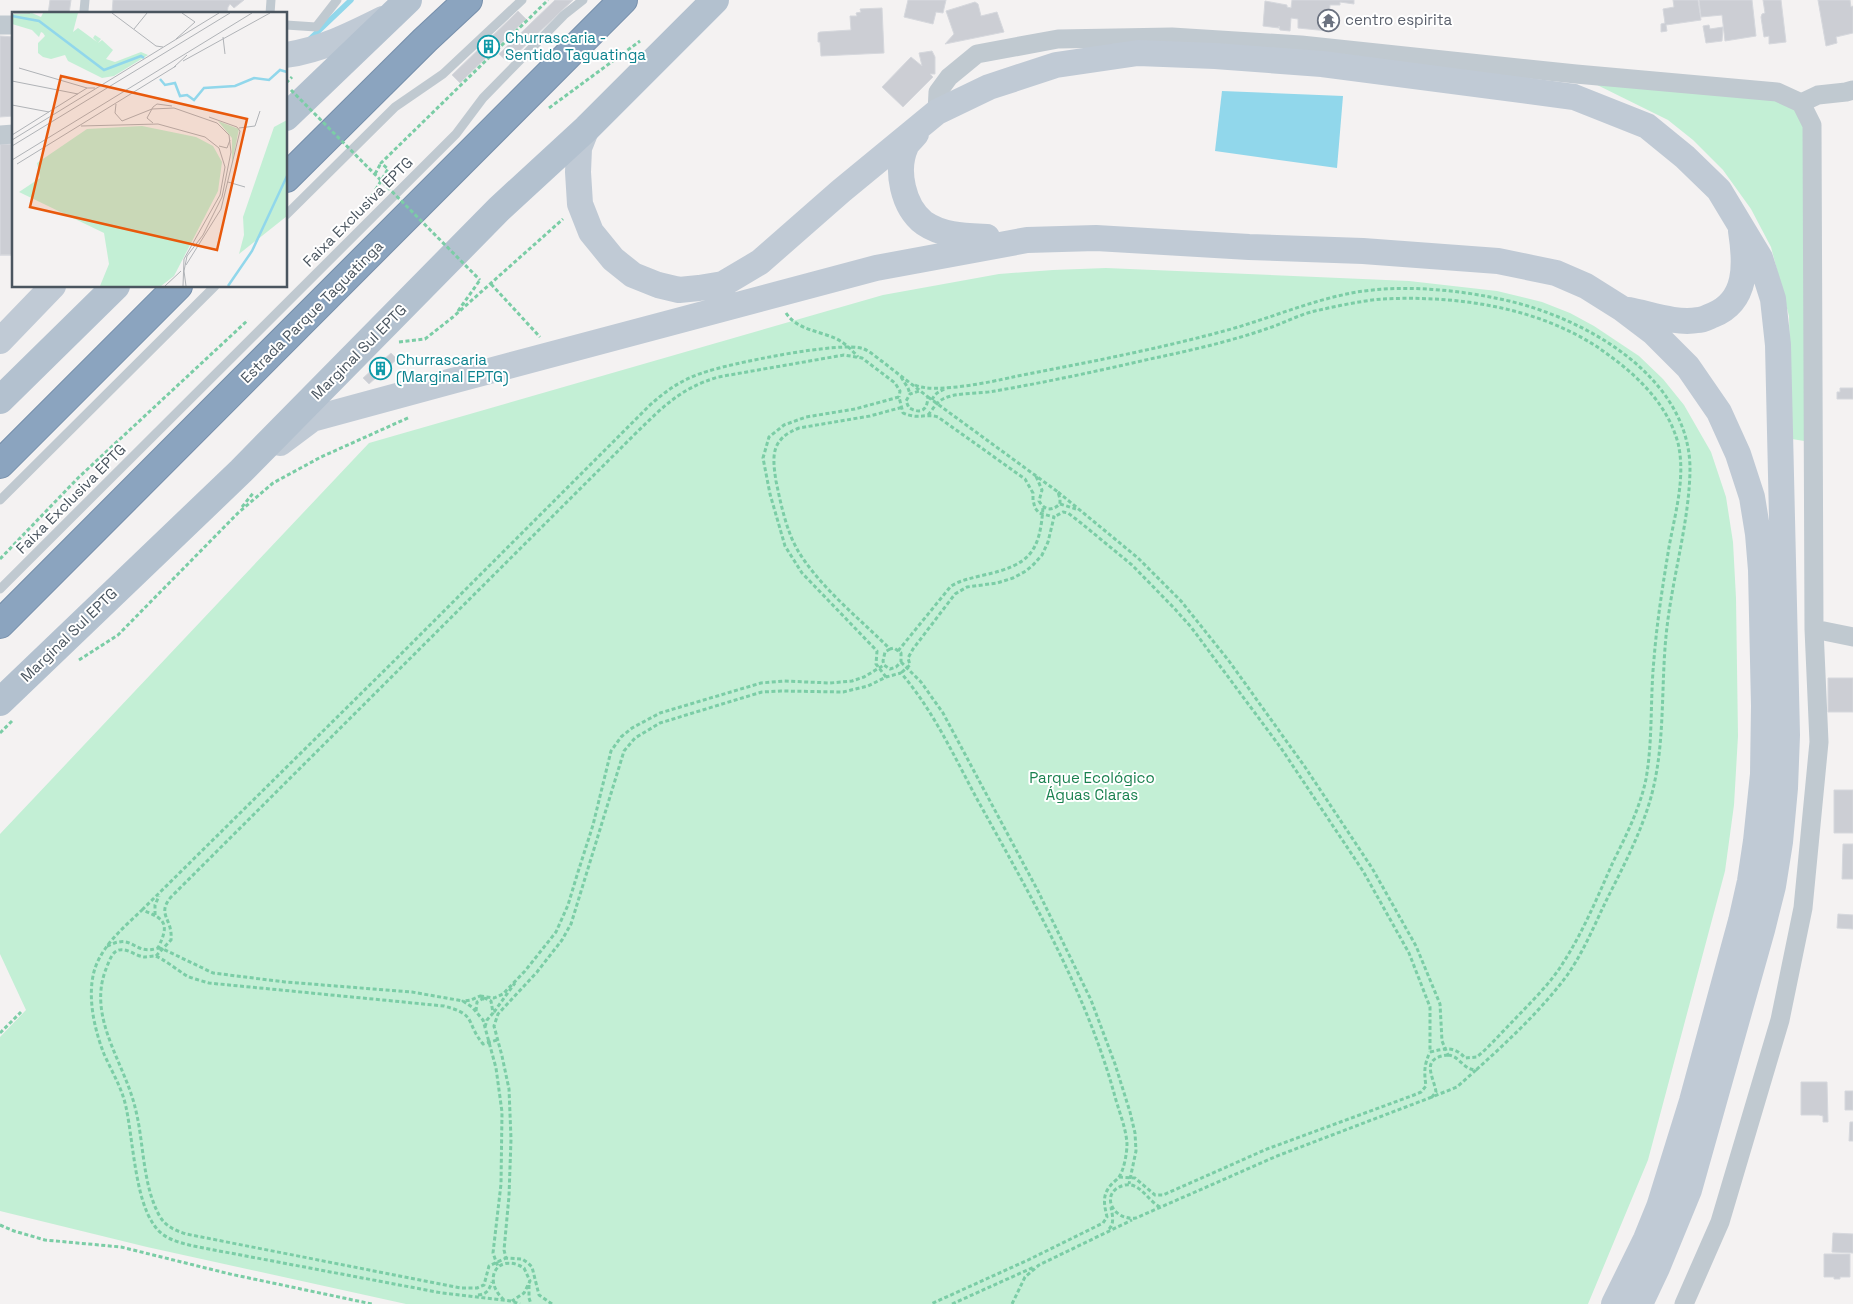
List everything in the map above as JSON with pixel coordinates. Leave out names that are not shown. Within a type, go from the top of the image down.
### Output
[{"type":"highway","points":[[425,40],[458,0]]},
{"type":"highway","points":[[288,176],[468,0]]},
{"type":"highway","name":"Estrada Parque Taguatinga","points":[[0,624],[624,0]]},
{"type":"highway","points":[[0,464],[176,288]]},
{"type":"main road","name":"Marginal Sul EPTG","points":[[7,711],[500,209],[587,128],[715,0]]},
{"type":"main road","points":[[288,115],[401,7]]},
{"type":"main road","points":[[0,400],[114,288]]},
{"type":"street","points":[[290,66],[307,52],[342,40],[401,7]]},
{"type":"street","points":[[1614,1304],[1646,1239],[1659,1206],[1692,1101],[1741,921],[1756,842],[1763,774],[1762,570],[1752,497],[1738,454],[1719,412],[1688,366],[1654,333],[1621,308],[1586,286],[1556,273],[1498,261],[1363,251],[1249,248],[1096,238],[1027,240],[951,235],[924,222],[906,201],[900,173],[906,145],[938,112],[938,92],[949,77],[977,54],[1058,39],[1172,37],[1302,45],[1576,74],[1777,92],[1801,103],[1812,125],[1814,629],[1819,742],[1804,908],[1780,1020],[1720,1222],[1684,1304]]},
{"type":"street","points":[[587,128],[579,148],[578,172],[580,204],[591,232],[613,259],[632,275],[658,285],[679,290],[723,284],[760,262],[841,191],[938,112],[989,87],[1056,65],[1138,53],[1216,56],[1322,64],[1574,97],[1647,126],[1685,157],[1719,190],[1760,258],[1773,299],[1778,345],[1785,625],[1787,735],[1785,788],[1780,842],[1773,886],[1713,1108],[1689,1190],[1640,1304]]},
{"type":"street","points":[[1801,103],[1818,95],[1853,90]]},
{"type":"street","points":[[1621,308],[1677,320],[1698,320],[1724,310],[1740,290],[1745,257],[1740,223]]},
{"type":"street","points":[[241,471],[312,419],[876,268],[1027,240]]},
{"type":"street","points":[[0,341],[51,288]]},
{"type":"street","points":[[1814,629],[1853,637]]},
{"type":"lane","points":[[84,11],[85,0]]},
{"type":"lane","points":[[288,25],[316,27],[337,0]]},
{"type":"lane","points":[[288,213],[395,107],[443,74],[522,0]]},
{"type":"lane","name":"Faixa Exclusiva EPTG","points":[[0,590],[456,134],[482,98],[564,15],[583,0]]},
{"type":"lane","points":[[0,500],[213,288]]},
{"type":"path","points":[[375,174],[381,162],[548,0]]},
{"type":"path","points":[[544,112],[647,35]]},
{"type":"path","points":[[291,90],[480,280],[453,317],[580,204]]},
{"type":"path","points":[[369,202],[388,169],[381,162]]},
{"type":"path","points":[[491,284],[556,354]]},
{"type":"path","points":[[520,1304],[511,1301],[390,1284],[194,1246],[177,1242],[162,1234],[148,1215],[140,1189],[126,1106],[104,1054],[93,1015],[92,977],[98,961],[107,946],[142,910],[662,394],[679,383],[714,369],[826,347],[848,346],[863,349],[922,389],[960,386],[994,381],[1156,348],[1252,323],[1305,304],[1378,290],[1401,289],[1493,297],[1538,308],[1571,322],[1609,344],[1640,368],[1659,388],[1673,408],[1685,435],[1690,463],[1689,494],[1667,625],[1658,767],[1652,796],[1620,874],[1582,950],[1564,980],[1531,1017],[1457,1087],[1277,1156],[1136,1218],[1039,1265],[952,1304]]},
{"type":"path","points":[[928,415],[937,404],[948,397],[986,393],[1164,356],[1240,337],[1312,312],[1361,302],[1405,299],[1479,304],[1506,309],[1551,322],[1584,338],[1606,352],[1635,376],[1661,405],[1671,424],[1678,445],[1681,470],[1679,494],[1656,630],[1652,671],[1650,746],[1642,794],[1630,825],[1571,951],[1552,979],[1477,1057],[1466,1058],[1455,1050],[1445,1048],[1430,1052]]},
{"type":"path","points":[[779,313],[794,309]]},
{"type":"path","points":[[785,311],[795,324],[839,340],[848,346],[858,357],[894,383],[900,391],[899,398],[903,413],[913,417],[928,415],[946,421],[1025,479],[1033,494],[1035,508],[1039,513],[1054,517],[1063,512],[1068,513],[1132,565],[1173,607],[1191,627],[1281,748],[1362,871],[1409,953],[1430,1007],[1430,1052],[1425,1063],[1426,1086],[1421,1092],[1267,1149],[1163,1195],[1155,1195],[1135,1178],[1119,1177]]},
{"type":"path","points":[[0,559],[78,478],[249,319]]},
{"type":"path","points":[[156,956],[171,940],[170,924],[164,912],[164,904],[676,395],[705,381],[730,375],[844,355],[858,357]]},
{"type":"path","points":[[899,374],[910,394]]},
{"type":"path","points":[[915,385],[937,404],[1035,474],[1084,513],[1138,558],[1197,619],[1266,711],[1339,816],[1372,868],[1416,946],[1440,1004],[1442,1041],[1448,1055]]},
{"type":"path","points":[[932,400],[938,392],[960,386]]},
{"type":"path","points":[[919,390],[910,394],[906,401],[909,408],[916,412],[924,410],[927,406],[928,397]]},
{"type":"path","points":[[886,677],[876,664],[877,651],[802,573],[785,546],[770,494],[763,458],[769,437],[784,425],[806,417],[855,409],[899,398]]},
{"type":"path","points":[[884,665],[890,668],[896,667],[901,662],[902,657],[898,651],[890,648],[821,582],[800,554],[792,539],[773,462],[774,450],[779,441],[788,433],[799,428],[870,416],[907,406]]},
{"type":"path","points":[[73,663],[118,635],[238,512],[273,483],[321,457],[418,414]]},
{"type":"path","points":[[1035,474],[1042,490],[1039,501],[1043,507],[1049,510],[1054,509],[1060,504],[1084,513]]},
{"type":"path","points":[[1058,492],[1060,504]]},
{"type":"path","points":[[898,651],[951,586],[959,581],[1017,565],[1026,559],[1033,551],[1038,539],[1043,507]]},
{"type":"path","points":[[506,1258],[504,1239],[510,1196],[511,1140],[509,1089],[494,1026],[498,1014],[537,972],[562,940],[570,924],[597,842],[613,781],[624,751],[635,738],[660,723],[762,692],[842,692],[868,686],[886,677],[901,673],[910,665],[908,658],[913,649],[955,594],[967,587],[997,583],[1013,578],[1034,564],[1042,555],[1048,542],[1054,517]]},
{"type":"path","points":[[884,665],[883,657],[890,648]]},
{"type":"path","points":[[901,662],[921,682],[943,713],[1038,891],[1091,1000],[1107,1040],[1135,1133],[1136,1151],[1129,1184]]},
{"type":"path","points":[[485,1028],[487,1020],[556,932],[568,905],[592,825],[611,751],[626,732],[646,719],[660,713],[753,685],[784,681],[830,683],[852,681],[864,677],[884,665]]},
{"type":"path","points":[[901,673],[916,690],[934,720],[1017,870],[1059,954],[1091,1026],[1110,1080],[1127,1144],[1119,1177],[1105,1194],[1104,1200],[1107,1217],[1103,1223],[1028,1260],[931,1304]]},
{"type":"path","points":[[0,733],[7,711]]},
{"type":"path","points":[[155,915],[159,894]]},
{"type":"path","points":[[142,910],[155,915],[165,925],[166,931],[158,948]]},
{"type":"path","points":[[107,946],[119,942],[129,943],[138,949],[148,951],[158,948],[163,949],[213,974],[412,992],[463,1001],[480,996],[498,997],[525,971]]},
{"type":"path","points":[[497,1040],[482,1044],[466,1014],[458,1010],[409,1002],[209,983],[190,977],[156,956],[145,957],[121,950],[115,952],[101,982],[101,1005],[113,1051],[136,1109],[144,1166],[158,1214],[173,1230],[461,1288],[477,1288],[484,1285],[489,1266],[506,1258],[522,1259],[532,1267],[539,1295],[552,1304]]},
{"type":"path","points":[[480,996],[488,999],[493,1005],[493,1013]]},
{"type":"path","points":[[476,1013],[476,1002],[488,999]]},
{"type":"path","points":[[463,1001],[472,1007],[483,1020],[496,1068],[502,1112],[501,1184],[493,1246],[498,1267]]},
{"type":"path","points":[[0,1033],[21,1012]]},
{"type":"path","points":[[1432,1097],[1436,1092],[1430,1077],[1431,1066],[1438,1057],[1448,1055],[1458,1059],[1468,1069],[1476,1070]]},
{"type":"path","points":[[1104,1233],[1112,1226],[1111,1198],[1119,1186],[1129,1184],[1138,1187],[1152,1203],[1160,1208]]},
{"type":"path","points":[[1111,1206],[1123,1217],[1129,1219],[1136,1218]]},
{"type":"path","points":[[0,1225],[45,1240],[121,1248],[372,1304]]},
{"type":"path","points":[[473,1296],[484,1294],[488,1291],[494,1272],[498,1267],[506,1263],[519,1265],[528,1273],[531,1304]]},
{"type":"path","points":[[1012,1304],[1025,1277],[1039,1265]]},
{"type":"path","points":[[492,1278],[494,1288],[504,1300]]},
{"type":"path","points":[[511,1301],[524,1293],[530,1281]]},
{"type":"green space","points":[[1583,78],[1776,95],[1798,107],[1808,125],[1810,442],[1792,439],[1789,316],[1771,247],[1751,209],[1723,170],[1693,140],[1668,120]]},
{"type":"green space","name":"Parque Ecológico Águas Claras","points":[[1106,268],[1409,281],[1497,291],[1542,302],[1570,313],[1594,326],[1639,356],[1663,379],[1684,405],[1711,452],[1726,497],[1733,542],[1736,598],[1738,736],[1734,805],[1725,871],[1648,1160],[1588,1304],[406,1304],[147,1247],[0,1211],[0,1037],[26,1010],[0,954],[0,834],[369,443],[883,295],[999,274]]},
{"type":"water","points":[[1222,91],[1343,96],[1337,168],[1215,151]]},
{"type":"building","points":[[50,0],[71,0],[69,12],[48,12]]},
{"type":"building","points":[[113,0],[244,0],[234,8],[230,4],[227,12],[112,12]]},
{"type":"building","points":[[555,0],[573,0],[508,62],[499,54]]},
{"type":"building","points":[[908,0],[946,0],[943,13],[936,12],[933,24],[904,17]]},
{"type":"building","points":[[1292,0],[1354,0],[1354,4],[1340,2],[1340,5],[1330,5],[1328,31],[1298,28],[1298,19],[1291,18],[1290,31],[1280,30],[1279,26],[1279,28],[1263,26],[1265,1],[1287,5],[1287,7],[1291,8]]},
{"type":"building","points":[[1673,0],[1698,0],[1701,20],[1666,25],[1667,31],[1661,32],[1661,24],[1665,23],[1663,9],[1674,7]]},
{"type":"building","points":[[1699,0],[1752,0],[1756,36],[1725,41],[1722,15],[1701,17]]},
{"type":"building","points":[[1763,0],[1781,0],[1786,42],[1769,44],[1769,36],[1764,37],[1761,17],[1765,13]]},
{"type":"building","points":[[1818,0],[1850,0],[1851,7],[1853,6],[1853,33],[1836,37],[1837,43],[1826,46]]},
{"type":"building","points":[[975,2],[978,4],[981,16],[997,12],[1004,32],[945,44],[954,34],[946,11]]},
{"type":"building","points":[[882,8],[884,53],[821,56],[818,33],[851,30],[850,16],[857,16],[856,13],[861,12],[860,9]]},
{"type":"building","name":"Churrascaria - Sentido Taguatinga","points":[[518,11],[526,19],[460,83],[452,75]]},
{"type":"building","points":[[1709,25],[1710,29],[1723,27],[1722,41],[1706,43],[1703,26]]},
{"type":"building","points":[[0,36],[12,37],[12,116],[0,117]]},
{"type":"building","points":[[932,51],[935,57],[935,74],[930,74],[933,77],[903,107],[882,87],[911,57],[922,66],[919,53]]},
{"type":"building","points":[[0,144],[12,144],[12,255],[0,255]]},
{"type":"building","points":[[0,144],[12,144],[12,255],[0,255]]},
{"type":"building","name":"Churrascaria (Marginal EPTG)","points":[[391,353],[397,359],[369,384],[363,378]]},
{"type":"building","points":[[1840,388],[1853,388],[1853,399],[1837,399],[1837,392],[1840,392]]},
{"type":"building","points":[[1828,678],[1853,678],[1853,712],[1828,712]]},
{"type":"building","points":[[1834,790],[1853,790],[1853,833],[1834,833]]},
{"type":"building","points":[[1843,844],[1853,844],[1853,879],[1842,879]]},
{"type":"building","points":[[1838,914],[1853,915],[1853,929],[1837,928]]},
{"type":"building","points":[[1801,1082],[1827,1082],[1828,1122],[1823,1122],[1823,1116],[1801,1115]]},
{"type":"building","points":[[1845,1091],[1853,1091],[1853,1110],[1845,1110]]},
{"type":"building","points":[[1850,1122],[1853,1122],[1853,1141],[1849,1141]]},
{"type":"building","points":[[1833,1233],[1853,1234],[1853,1253],[1832,1252]]},
{"type":"building","points":[[1824,1254],[1850,1254],[1850,1277],[1834,1279],[1834,1277],[1824,1277]]},
{"type":"waterway","points":[[309,40],[351,0]]},
{"type":"place","name":"centro espirita","points":[[1329,20]]},
{"type":"place","name":"Churrascaria - Sentido Taguatinga","points":[[489,47]]},
{"type":"place","name":"Churrascaria (Marginal EPTG)","points":[[380,369]]}]
